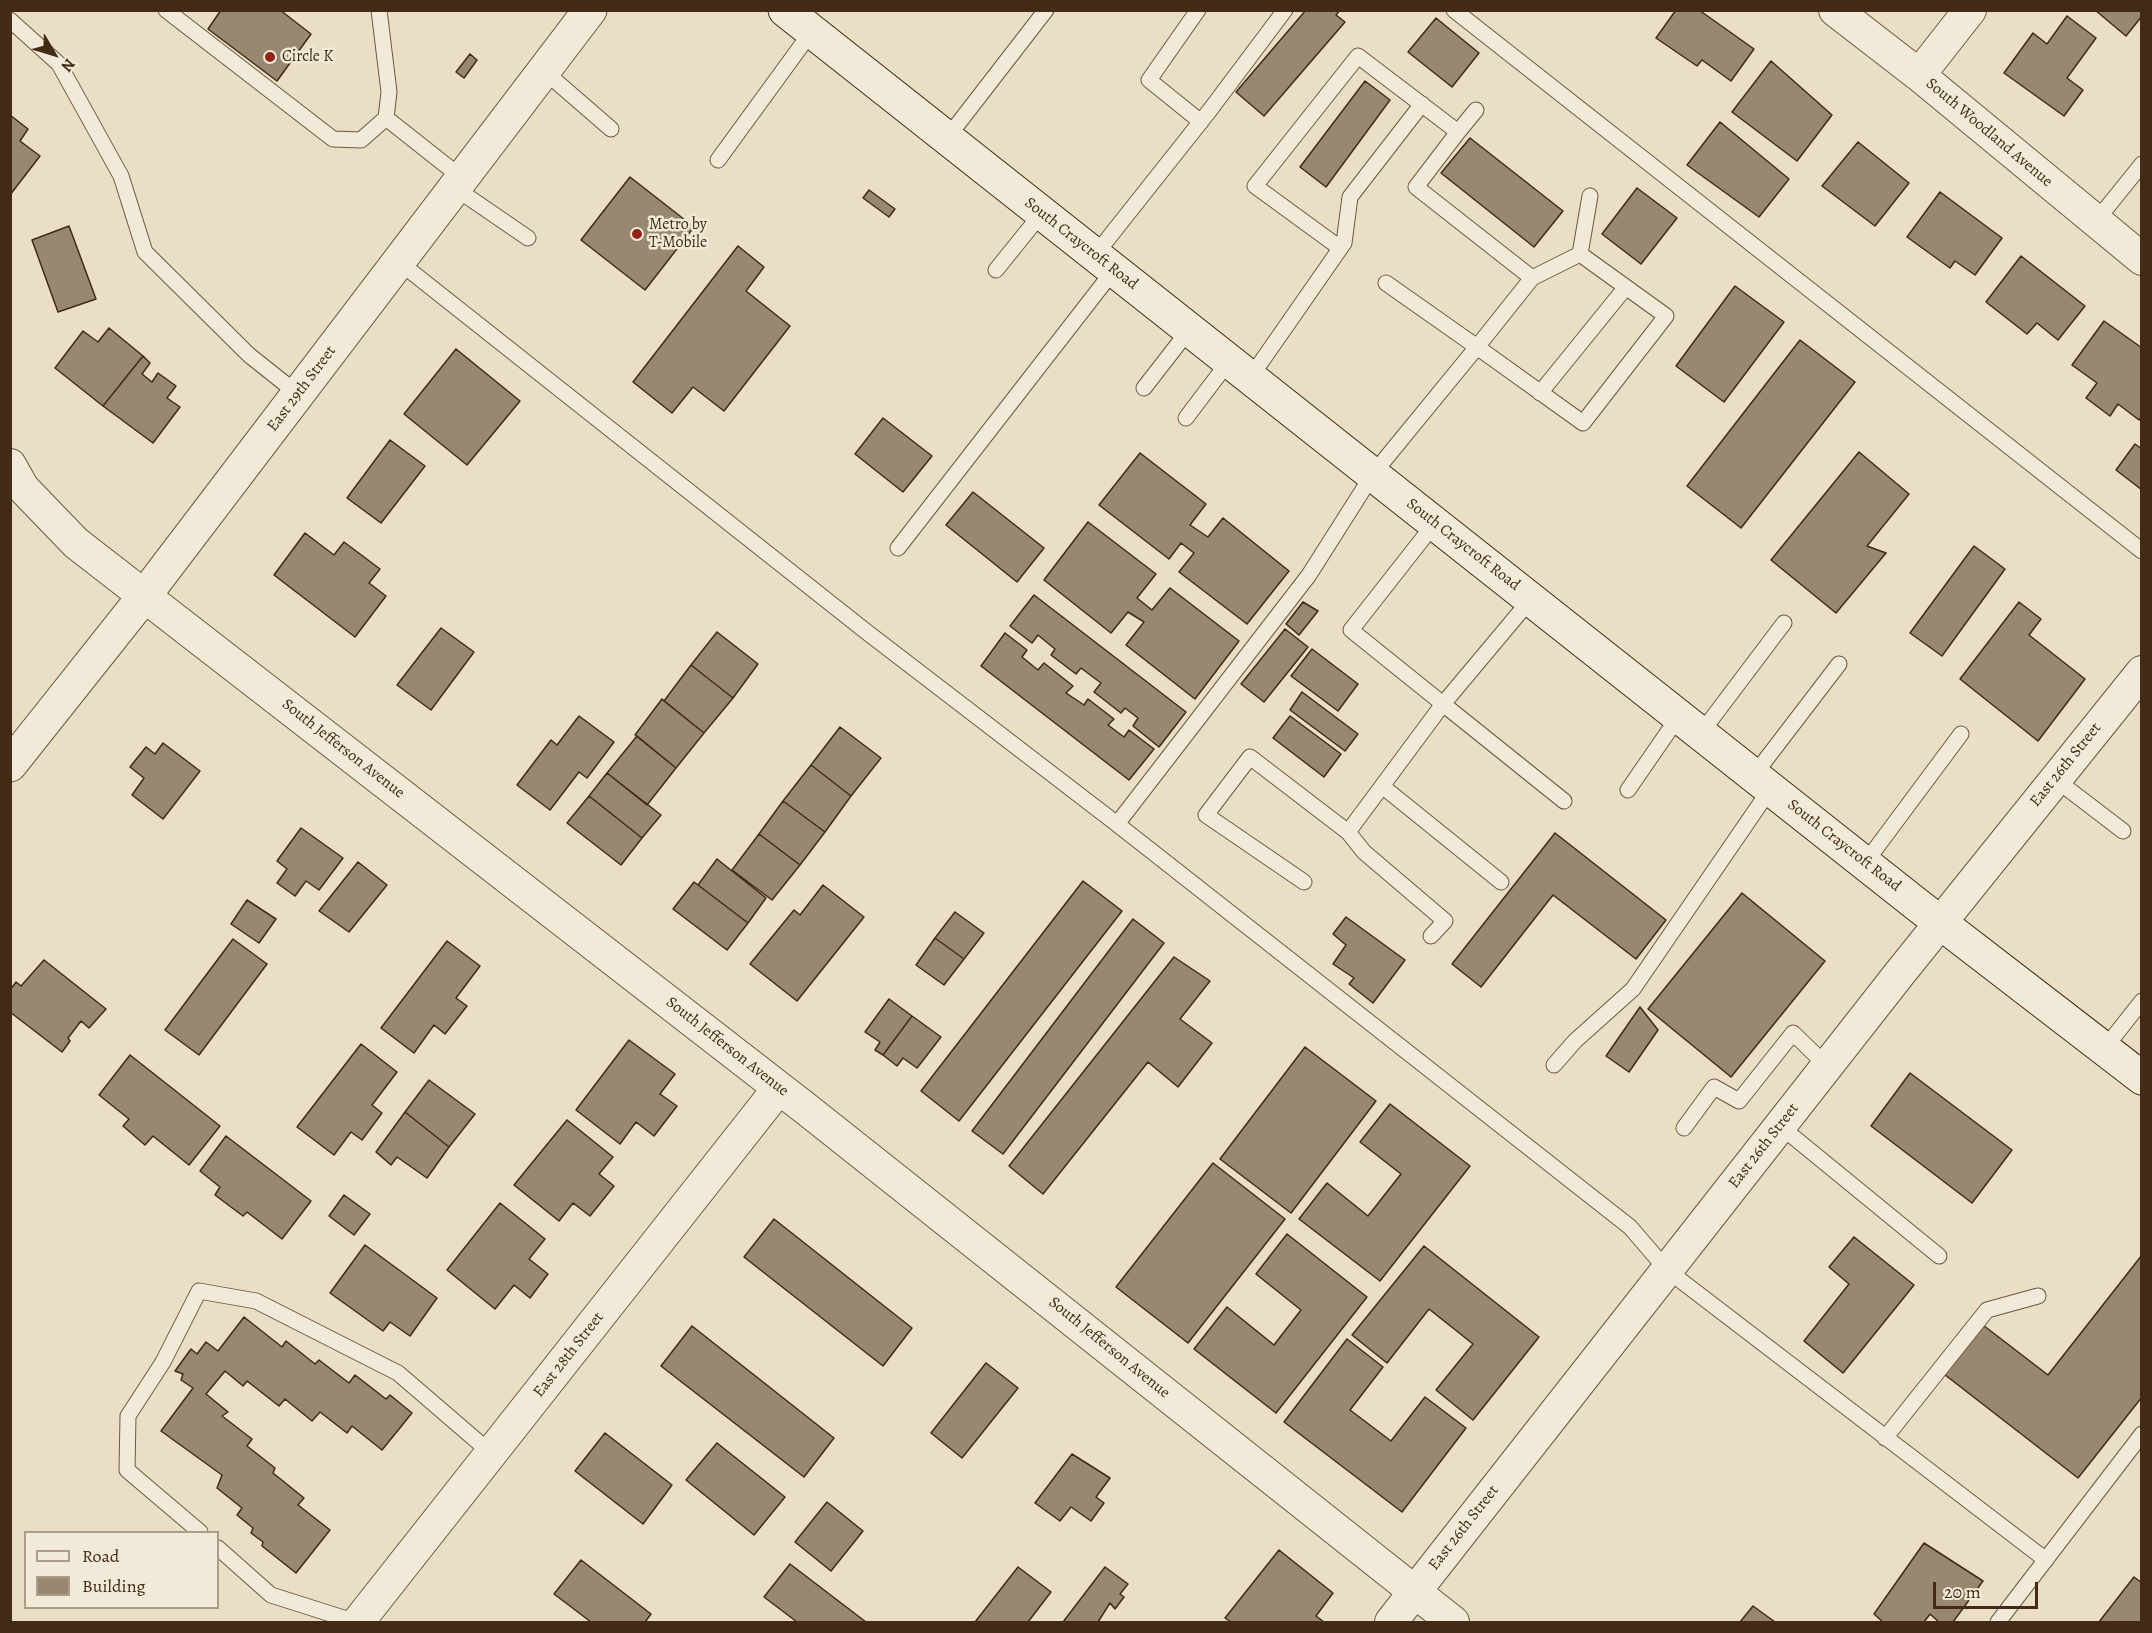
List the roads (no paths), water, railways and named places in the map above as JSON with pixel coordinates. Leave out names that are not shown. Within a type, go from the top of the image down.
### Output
[{"type":"main road","name":"East 29th Street","points":[[10,765],[145,595],[590,10]]},
{"type":"main road","name":"South Craycroft Road","points":[[785,10],[1762,782],[2142,1078]]},
{"type":"street","name":"South Woodland Avenue","points":[[1834,10],[1919,75],[2142,259]]},
{"type":"street","points":[[1919,75],[1970,10]]},
{"type":"street","name":"South Jefferson Avenue","points":[[10,465],[22,488],[72,539],[779,1088],[1453,1623]]},
{"type":"street","name":"East 26th Street","points":[[1391,1623],[1940,922],[2142,672]]},
{"type":"street","name":"East 28th Street","points":[[357,1623],[779,1088]]},
{"type":"lane","points":[[166,10],[333,139],[361,140],[386,118],[388,92],[379,10]]},
{"type":"lane","points":[[947,138],[1046,10]]},
{"type":"lane","points":[[1198,10],[1149,80],[1201,122]]},
{"type":"lane","points":[[898,548],[1104,263],[1201,122],[1286,10]]},
{"type":"lane","points":[[1454,10],[2142,551]]},
{"type":"lane","points":[[10,20],[59,64],[121,176],[145,252],[249,356],[298,394]]},
{"type":"lane","points":[[718,160],[812,31]]},
{"type":"lane","points":[[1340,248],[1256,186],[1358,56],[1458,132]]},
{"type":"lane","points":[[544,71],[611,129]]},
{"type":"lane","points":[[1186,417],[1240,370],[1344,243],[1350,197],[1422,104]]},
{"type":"lane","points":[[1476,110],[1416,187],[1532,278]]},
{"type":"lane","points":[[386,118],[458,183],[528,238]]},
{"type":"lane","points":[[2096,221],[2142,164]]},
{"type":"lane","points":[[1580,254],[1590,196]]},
{"type":"lane","points":[[996,270],[1042,213]]},
{"type":"lane","points":[[1117,824],[1309,575],[1373,474],[1532,278],[1580,254]]},
{"type":"lane","points":[[1386,283],[1583,423],[1666,316],[1580,254]]},
{"type":"lane","points":[[399,262],[868,633],[1117,824],[1630,1227],[1667,1270],[2046,1560]]},
{"type":"lane","points":[[1540,393],[1626,287]]},
{"type":"lane","points":[[1144,388],[1190,330]]},
{"type":"lane","points":[[1435,523],[1352,630],[1564,801]]},
{"type":"lane","points":[[1348,832],[1443,704],[1531,599]]},
{"type":"lane","points":[[1628,790],[1784,623]]},
{"type":"lane","points":[[1554,1065],[1575,1041],[1633,988],[1839,664]]},
{"type":"lane","points":[[1865,863],[1961,734]]},
{"type":"lane","points":[[1304,882],[1206,815],[1250,757],[1348,832],[1364,852],[1445,921],[1431,936]]},
{"type":"lane","points":[[2055,779],[2123,831]]},
{"type":"lane","points":[[1382,786],[1501,882]]},
{"type":"lane","points":[[2104,1049],[2142,1001]]},
{"type":"lane","points":[[1684,1128],[1714,1087],[1739,1101],[1793,1034],[1827,1066]]},
{"type":"lane","points":[[1780,1126],[1939,1256]]},
{"type":"lane","points":[[198,1531],[127,1470],[128,1416],[163,1362],[199,1291],[256,1301],[398,1372],[491,1453]]},
{"type":"lane","points":[[1885,1438],[1987,1310],[2038,1296]]},
{"type":"lane","points":[[1998,1623],[2142,1434]]},
{"type":"lane","points":[[219,1549],[271,1595],[357,1623]]},
{"type":"place","name":"Circle K","points":[[270,57]]},
{"type":"place","name":"Metro by T-Mobile","points":[[637,234]]}]
